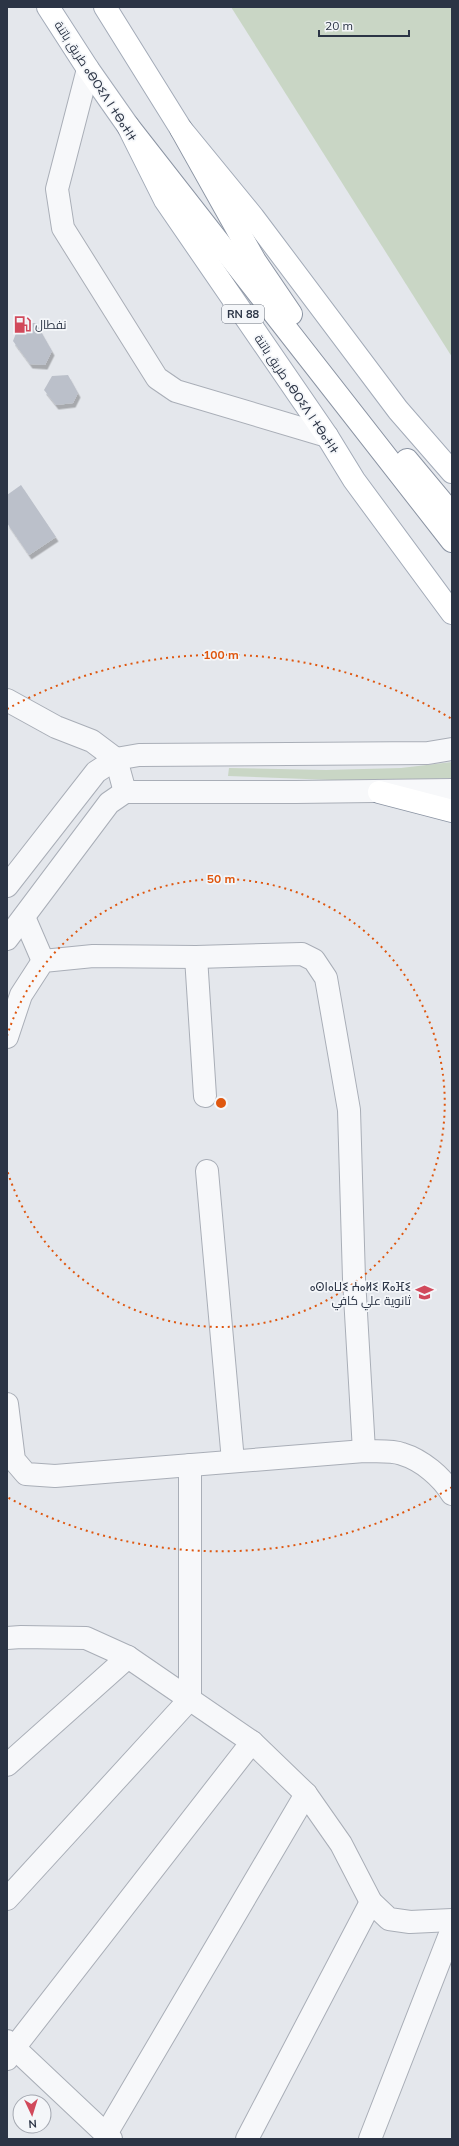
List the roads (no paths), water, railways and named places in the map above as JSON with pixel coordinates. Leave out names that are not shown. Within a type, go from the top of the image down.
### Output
[{"type":"main road","name":"طريق باتنة ⴰⴱⵔⵉⴷ ⵏ ⵜⴱⴰⵜⵏⵜ","points":[[48,7],[88,69],[128,126],[165,200],[327,436],[354,480],[452,612]]},
{"type":"main road","points":[[105,7],[181,129],[255,261],[312,344],[452,514]]},
{"type":"main road","points":[[128,126],[452,541]]},
{"type":"main road","points":[[181,129],[253,217],[398,410],[452,472]]},
{"type":"main road","points":[[380,792],[452,811]]},
{"type":"street","points":[[88,69],[57,189],[63,228],[156,378],[176,391],[327,436]]},
{"type":"street","points":[[7,700],[56,727],[92,740],[116,759],[125,792]]},
{"type":"street","points":[[7,886],[96,772],[116,759],[139,755],[428,753],[452,749]]},
{"type":"street","points":[[7,939],[109,803],[125,792],[380,792],[452,790]]},
{"type":"street","points":[[24,917],[43,961]]},
{"type":"street","points":[[43,961],[93,956],[196,957],[302,954],[314,960],[326,978],[349,1110],[354,1279],[364,1451]]},
{"type":"street","points":[[196,957],[205,1096]]},
{"type":"street","points":[[7,1037],[21,995],[43,961]]},
{"type":"street","points":[[207,1171],[233,1461]]},
{"type":"street","points":[[7,1404],[14,1460],[26,1474],[55,1476],[364,1451],[401,1454],[425,1466],[445,1482],[452,1494]]},
{"type":"street","points":[[7,1899],[190,1699],[190,1465]]},
{"type":"street","points":[[7,1638],[86,1638],[128,1657],[252,1742],[306,1794],[341,1844],[371,1902],[389,1919],[410,1922],[452,1920]]},
{"type":"street","points":[[7,1765],[128,1657]]},
{"type":"street","points":[[252,1742],[9,2049],[108,2137],[306,1794]]},
{"type":"street","points":[[247,2139],[371,1902]]},
{"type":"street","points":[[370,2139],[452,1929]]},
{"type":"place","name":"نفطال","points":[[22,324]]},
{"type":"place","name":"ⴰⵙⵏⴰⵡⵉ ⵄⴰⵍⵉ ⴽⴰⴼⵉ ثانوية علي كافي","points":[[424,1293]]}]
